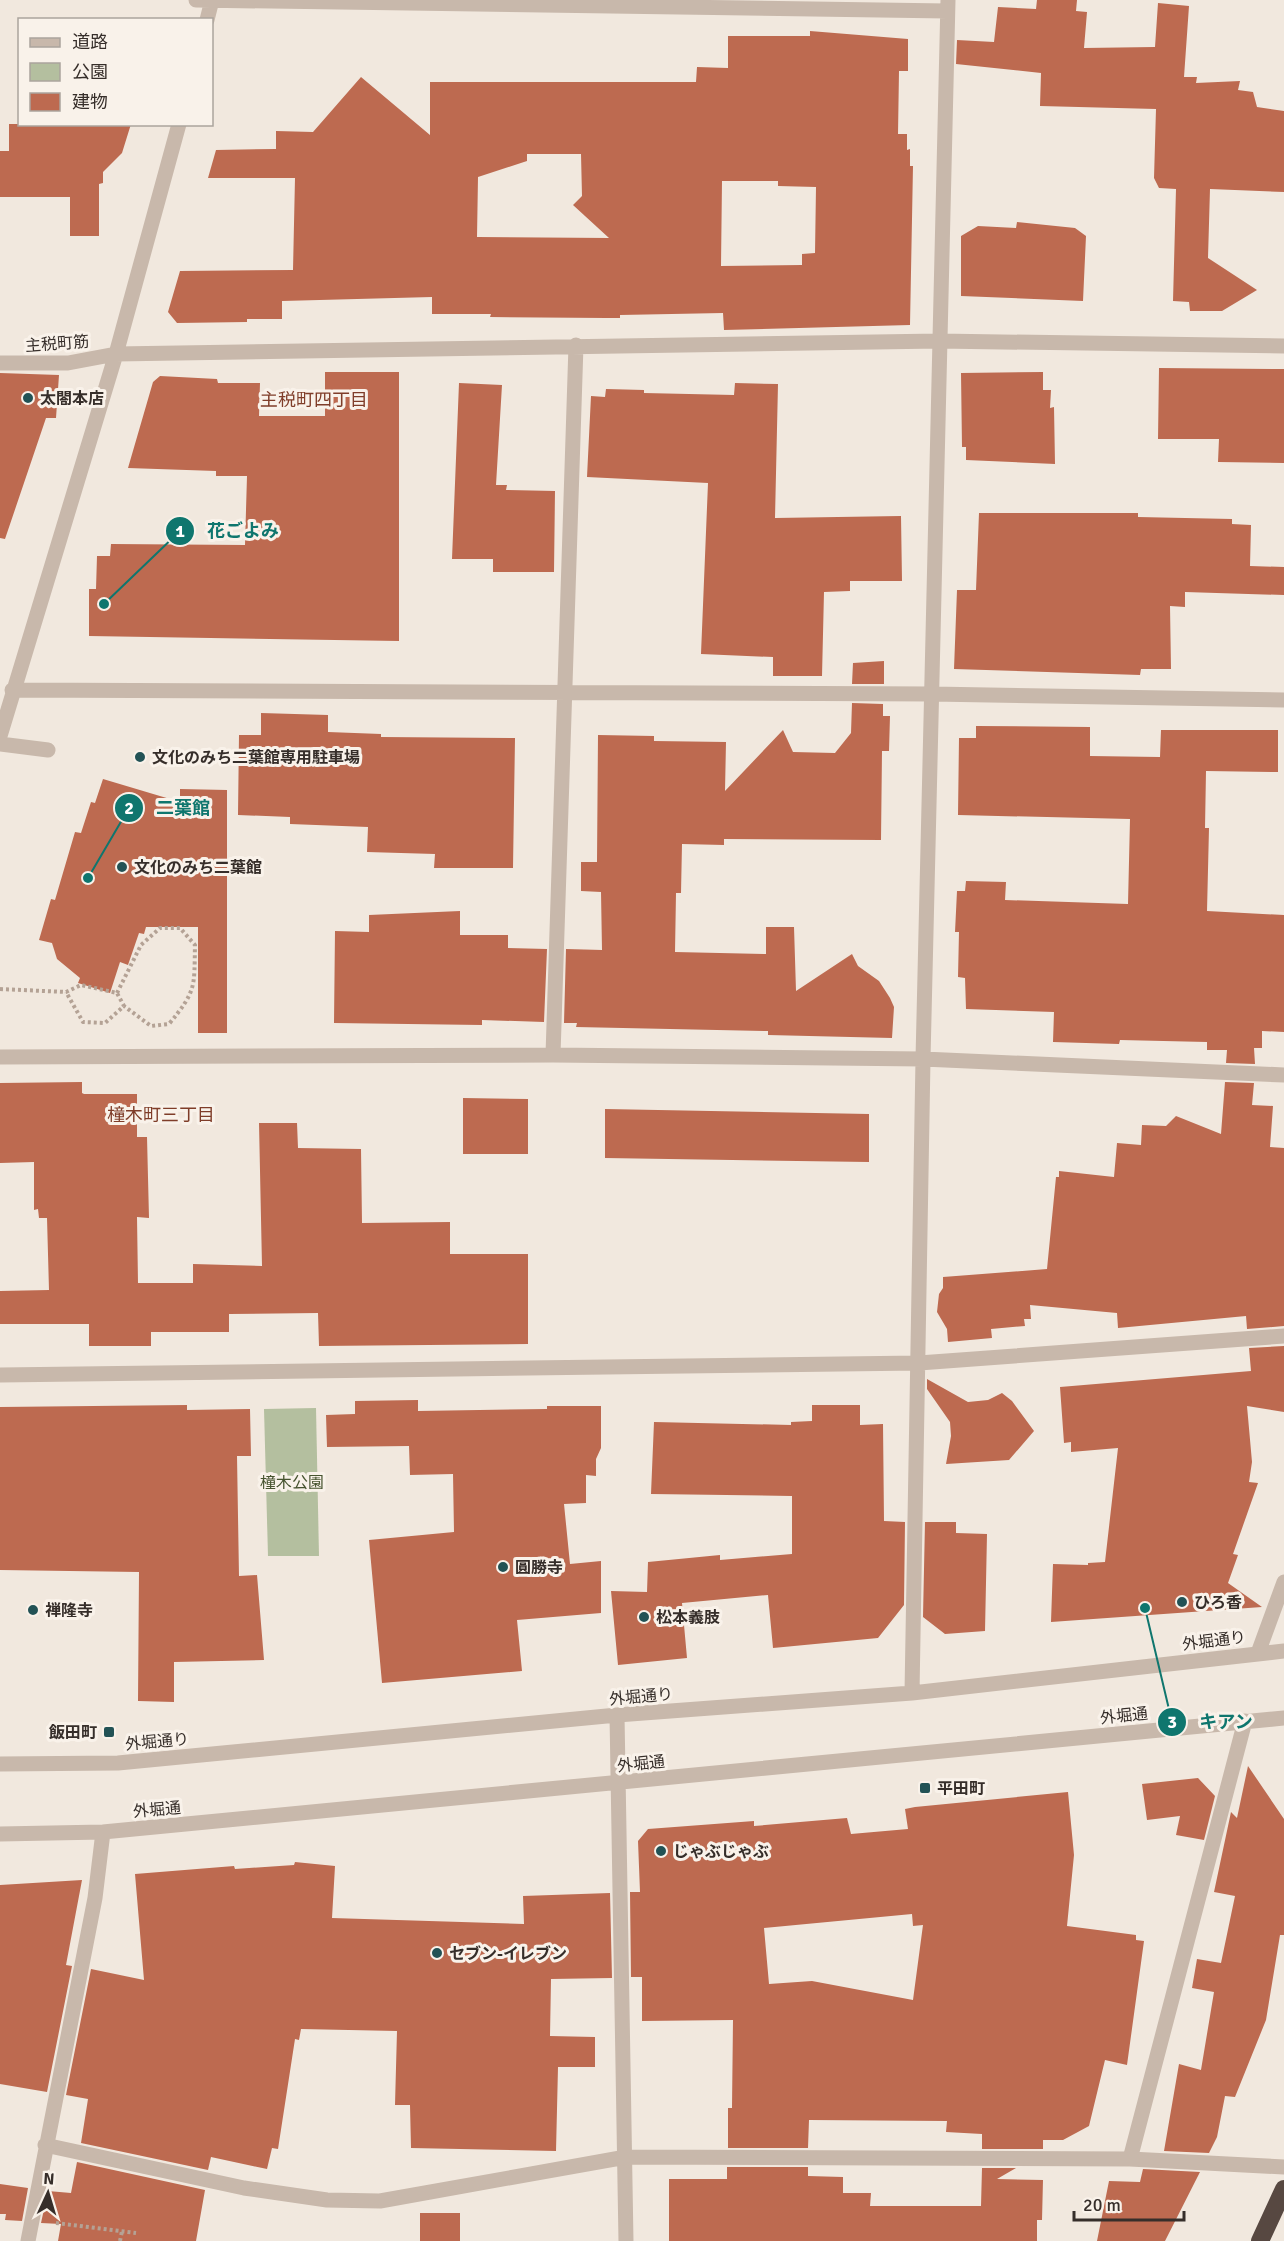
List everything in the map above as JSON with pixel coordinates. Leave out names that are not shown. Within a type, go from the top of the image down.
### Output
[{"type":"highway","points":[[1260,2241],[1284,2189]]},
{"type":"street","points":[[196,0],[948,6],[923,1059],[912,1693]]},
{"type":"street","points":[[208,18],[212,0]]},
{"type":"street","points":[[0,736],[12,690],[116,354],[178,126]]},
{"type":"street","name":"主税町筋","points":[[0,363],[68,363],[116,354],[576,345],[939,341],[1284,346]]},
{"type":"street","points":[[553,1055],[576,345]]},
{"type":"street","points":[[12,690],[932,694],[1284,700]]},
{"type":"street","points":[[0,744],[48,750]]},
{"type":"street","points":[[0,1057],[553,1055],[923,1059],[1284,1075]]},
{"type":"street","points":[[0,1375],[919,1363],[1284,1336]]},
{"type":"street","points":[[1258,1653],[1284,1582]]},
{"type":"street","name":"外堀通り","points":[[0,1764],[117,1763],[617,1715],[912,1693],[1284,1651]]},
{"type":"street","points":[[617,1715],[626,2241]]},
{"type":"street","name":"外堀通","points":[[0,1834],[103,1832],[1284,1718]]},
{"type":"street","points":[[1130,2159],[1245,1721]]},
{"type":"street","points":[[28,2241],[95,1898],[103,1832]]},
{"type":"street","points":[[45,2145],[244,2188],[327,2200],[380,2201],[626,2157],[1130,2159],[1284,2167]]},
{"type":"path","points":[[0,989],[66,992],[81,985],[117,993],[124,1006],[151,1026],[169,1023],[194,987],[195,945],[180,928],[160,928],[141,945],[117,993]]},
{"type":"path","points":[[66,992],[83,1022],[105,1023],[124,1006]]},
{"type":"path","points":[[32,2220],[136,2233]]},
{"type":"path","points":[[120,2241],[122,2231]]},
{"type":"green space","name":"橦木公園","points":[[316,1408],[319,1556],[268,1556],[264,1409]]},
{"type":"building","points":[[1037,0],[1077,0],[1076,11],[1087,12],[1084,48],[1155,47],[1158,3],[1189,6],[1184,77],[1197,77],[1196,83],[1240,81],[1238,90],[1253,92],[1257,107],[1284,111],[1284,192],[1210,189],[1208,258],[1257,290],[1222,311],[1190,311],[1189,302],[1173,301],[1176,189],[1159,188],[1154,178],[1156,109],[1040,106],[1041,73],[956,64],[957,40],[994,42],[998,7],[1036,9]]},
{"type":"building","points":[[810,31],[908,39],[908,71],[899,71],[898,134],[907,134],[910,166],[913,166],[910,325],[724,330],[723,313],[620,315],[620,318],[432,314],[432,297],[282,301],[282,319],[247,319],[247,322],[177,323],[168,312],[180,271],[293,270],[295,178],[208,178],[216,150],[276,149],[276,131],[313,132],[361,77],[430,135],[430,82],[696,82],[697,67],[728,68],[728,36],[810,36]],"holes":[[[527,154],[581,154],[582,196],[573,205],[609,238],[477,237],[478,177],[527,161]],[[722,181],[778,181],[778,186],[816,187],[815,253],[802,254],[802,265],[721,266]]]},
{"type":"building","points":[[9,124],[18,124],[18,126],[130,126],[122,153],[103,172],[103,183],[99,184],[99,236],[70,236],[70,197],[0,197],[0,151],[9,151]]},
{"type":"building","points":[[1017,222],[1075,228],[1086,236],[1083,301],[961,296],[961,236],[978,226],[1016,228]]},
{"type":"building","points":[[1159,368],[1284,369],[1284,463],[1218,462],[1219,439],[1158,439]]},
{"type":"building","points":[[325,372],[399,372],[399,641],[89,636],[89,589],[96,589],[97,556],[110,556],[111,544],[245,545],[247,476],[216,476],[216,471],[128,468],[153,382],[160,376],[217,379],[218,383],[260,383],[259,416],[325,416]]},
{"type":"building","points":[[1043,372],[1043,390],[1051,390],[1050,408],[1054,407],[1055,464],[966,460],[966,447],[962,447],[961,373]]},
{"type":"building","points":[[0,373],[59,375],[56,418],[46,418],[5,539],[0,538]]},
{"type":"building","points":[[459,383],[502,385],[496,485],[507,485],[506,490],[555,491],[554,572],[493,572],[493,559],[452,559]]},
{"type":"building","points":[[735,383],[778,384],[775,518],[901,516],[902,581],[850,581],[850,591],[824,592],[822,676],[773,676],[773,657],[701,654],[708,483],[587,477],[591,396],[605,397],[606,389],[644,390],[644,393],[734,395]]},
{"type":"building","points":[[979,513],[1138,513],[1138,517],[1232,519],[1232,524],[1251,525],[1250,566],[1284,567],[1284,595],[1185,592],[1185,607],[1170,606],[1171,669],[1141,669],[1140,675],[954,669],[957,590],[976,590]]},
{"type":"building","points":[[884,661],[884,684],[852,684],[853,663]]},
{"type":"building","points":[[852,703],[883,704],[883,716],[890,716],[889,751],[882,751],[881,840],[724,839],[724,845],[682,844],[681,893],[676,893],[675,952],[766,954],[766,927],[794,927],[796,991],[852,954],[858,966],[879,981],[890,998],[894,1007],[892,1038],[768,1035],[768,1031],[576,1027],[577,1023],[564,1023],[566,949],[602,950],[601,892],[581,891],[581,862],[597,862],[598,735],[654,736],[654,741],[726,742],[725,791],[783,730],[793,752],[835,753],[851,733]]},
{"type":"building","points":[[261,713],[328,715],[328,732],[381,734],[381,737],[515,738],[513,868],[434,868],[435,854],[367,852],[368,827],[290,824],[290,817],[238,815],[239,735],[261,735]]},
{"type":"building","points":[[976,726],[1090,727],[1090,756],[1160,757],[1161,730],[1278,730],[1278,772],[1206,771],[1205,828],[1209,828],[1207,911],[1284,915],[1284,1032],[1262,1031],[1262,1048],[1254,1048],[1255,1064],[1226,1063],[1227,1050],[1207,1050],[1207,1042],[1120,1040],[1119,1044],[1053,1042],[1054,1012],[966,1009],[965,978],[958,977],[959,932],[955,932],[957,891],[965,891],[966,881],[1006,882],[1005,900],[1128,904],[1130,819],[958,815],[959,738],[976,738]]},
{"type":"building","points":[[103,779],[180,802],[180,789],[227,790],[227,1033],[198,1033],[198,927],[146,927],[144,934],[139,933],[128,965],[120,962],[110,993],[78,983],[80,978],[57,959],[52,943],[39,940],[51,899],[55,900],[75,832],[81,833],[91,802],[95,803]]},
{"type":"building","points":[[460,911],[460,935],[508,935],[508,948],[547,949],[544,1022],[482,1020],[482,1025],[334,1023],[335,931],[369,932],[369,915]]},
{"type":"building","points":[[82,1082],[82,1093],[84,1094],[137,1094],[137,1137],[147,1137],[149,1218],[137,1217],[138,1283],[193,1283],[193,1264],[262,1266],[259,1123],[297,1123],[298,1148],[361,1149],[362,1223],[450,1222],[450,1254],[528,1254],[528,1344],[319,1346],[318,1313],[229,1314],[229,1332],[151,1332],[151,1346],[89,1346],[89,1324],[0,1324],[0,1291],[49,1290],[47,1218],[39,1218],[38,1209],[34,1210],[34,1162],[0,1163],[0,1083]]},
{"type":"building","points":[[1225,1082],[1254,1083],[1252,1105],[1273,1106],[1270,1147],[1284,1148],[1284,1326],[1247,1329],[1246,1316],[1118,1328],[1117,1313],[1030,1305],[1031,1319],[1024,1319],[1025,1326],[991,1329],[992,1338],[948,1342],[947,1329],[937,1312],[939,1294],[943,1288],[943,1277],[1047,1269],[1056,1177],[1059,1177],[1059,1171],[1114,1177],[1117,1143],[1141,1145],[1142,1125],[1166,1126],[1176,1116],[1221,1134]]},
{"type":"building","points":[[463,1098],[528,1099],[528,1154],[463,1154]]},
{"type":"building","points":[[605,1109],[869,1114],[869,1162],[605,1158]]},
{"type":"building","points":[[1284,1346],[1284,1412],[1247,1406],[1252,1462],[1249,1482],[1258,1483],[1233,1554],[1238,1555],[1228,1583],[1262,1607],[1051,1622],[1053,1564],[1088,1565],[1088,1563],[1105,1562],[1118,1448],[1071,1452],[1071,1442],[1064,1443],[1060,1387],[1251,1371],[1249,1348]]},
{"type":"building","points":[[927,1379],[968,1402],[988,1400],[1002,1393],[1012,1401],[1034,1431],[1009,1460],[946,1464],[951,1436],[950,1422],[927,1389]]},
{"type":"building","points":[[418,1400],[418,1411],[601,1406],[601,1448],[596,1459],[596,1476],[586,1475],[586,1503],[564,1504],[570,1564],[601,1561],[601,1613],[517,1620],[522,1671],[382,1683],[369,1540],[454,1532],[453,1474],[410,1475],[409,1446],[327,1447],[326,1415],[355,1414],[355,1401]]},
{"type":"building","points":[[187,1405],[187,1410],[250,1409],[251,1456],[237,1456],[239,1576],[257,1575],[264,1660],[174,1662],[174,1702],[138,1701],[139,1572],[0,1570],[0,1407]]},
{"type":"building","points":[[812,1405],[860,1405],[860,1425],[883,1424],[884,1521],[905,1522],[904,1605],[878,1638],[773,1648],[768,1595],[682,1603],[687,1658],[618,1665],[611,1591],[647,1592],[648,1562],[720,1555],[720,1560],[792,1554],[792,1496],[651,1494],[654,1422],[791,1425],[791,1422],[812,1421]]},
{"type":"building","points":[[925,1522],[956,1522],[956,1533],[987,1534],[985,1631],[945,1634],[923,1617]]},
{"type":"building","points":[[1248,1766],[1284,1819],[1284,1935],[1280,1935],[1266,2020],[1235,2097],[1225,2096],[1217,2137],[1209,2153],[1164,2151],[1179,2064],[1201,2070],[1214,1992],[1192,1988],[1197,1959],[1221,1963],[1235,1896],[1214,1892],[1231,1812],[1237,1818]]},
{"type":"building","points":[[1198,1778],[1215,1796],[1204,1840],[1176,1835],[1180,1816],[1147,1820],[1142,1784]]},
{"type":"building","points":[[1068,1792],[1074,1855],[1067,1926],[1136,1935],[1136,1940],[1144,1941],[1127,2065],[1105,2060],[1089,2126],[1063,2140],[1043,2140],[1043,2149],[982,2149],[982,2134],[946,2132],[947,2121],[809,2120],[808,2148],[728,2148],[728,2108],[732,2108],[733,2020],[642,2021],[642,1977],[631,1977],[630,1892],[640,1892],[638,1841],[648,1829],[754,1821],[754,1826],[847,1818],[851,1834],[908,1829],[905,1809]],"holes":[[[912,1914],[913,1926],[923,1925],[913,2000],[812,1981],[769,1984],[764,1928]]]},
{"type":"building","points":[[295,1862],[335,1866],[332,1918],[524,1924],[523,1896],[610,1893],[612,1978],[551,1979],[550,2036],[595,2037],[595,2067],[558,2067],[556,2151],[411,2148],[410,2105],[395,2105],[397,2031],[301,2029],[299,2040],[295,2039],[278,2149],[272,2148],[267,2169],[211,2157],[208,2170],[81,2143],[88,2099],[66,2095],[91,1969],[144,1980],[135,1874],[234,1866],[235,1869],[294,1865]]},
{"type":"building","points":[[82,1880],[66,1965],[72,1966],[47,2092],[0,2084],[0,1885]]},
{"type":"building","points":[[77,2162],[205,2190],[196,2241],[58,2241],[61,2224],[41,2223],[48,2191],[71,2193]]},
{"type":"building","points":[[727,2167],[808,2167],[808,2176],[843,2177],[843,2193],[871,2193],[870,2206],[981,2206],[982,2168],[1016,2168],[997,2179],[1043,2180],[1042,2220],[1037,2220],[1037,2241],[669,2241],[669,2179],[727,2179]]},
{"type":"building","points":[[1143,2169],[1200,2172],[1165,2241],[1097,2241],[1109,2181],[1140,2182]]},
{"type":"building","points":[[0,2184],[28,2188],[22,2221],[5,2220],[6,2214],[0,2214]]},
{"type":"building","points":[[420,2213],[460,2213],[460,2241],[420,2241]]},
{"type":"place","name":"太閤本店","points":[[28,398]]},
{"type":"place","name":"花ごよみ","points":[[104,604]]},
{"type":"place","name":"文化のみち二葉館専用駐車場","points":[[140,757]]},
{"type":"place","name":"文化のみち二葉館","points":[[122,867]]},
{"type":"place","name":"二葉館","points":[[88,878]]},
{"type":"place","name":"圓勝寺","points":[[503,1567]]},
{"type":"place","name":"ひろ香","points":[[1182,1602]]},
{"type":"place","name":"キアン","points":[[1145,1608]]},
{"type":"place","name":"禅隆寺","points":[[33,1610]]},
{"type":"place","name":"松本義肢","points":[[644,1617]]},
{"type":"place","name":"飯田町","points":[[109,1732]]},
{"type":"place","name":"平田町","points":[[925,1788]]},
{"type":"place","name":"じゃぶじゃぶ","points":[[661,1851]]},
{"type":"place","name":"セブン-イレブン","points":[[437,1953]]},
{"type":"district","name":"主税町四丁目","points":[[314,400]]},
{"type":"district","name":"橦木町三丁目","points":[[161,1115]]}]
